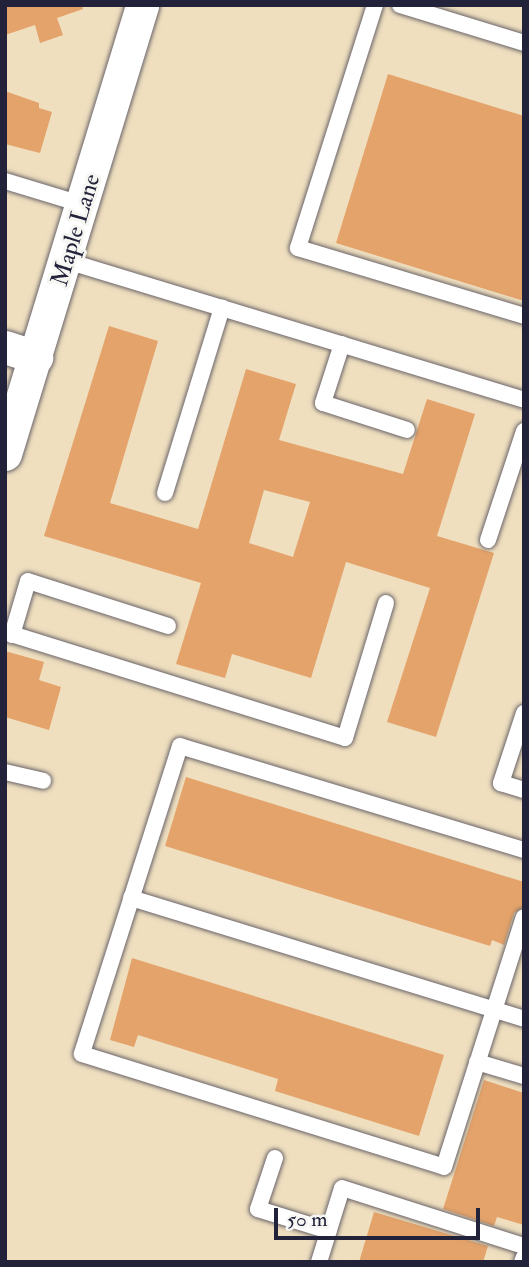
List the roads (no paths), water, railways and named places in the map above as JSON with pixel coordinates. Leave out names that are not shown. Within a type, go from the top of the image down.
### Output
[{"type":"street","name":"Maple Lane","points":[[5,454],[21,352],[67,261],[142,5]]},
{"type":"lane","points":[[375,5],[298,248],[524,316]]},
{"type":"lane","points":[[400,5],[524,43]]},
{"type":"lane","points":[[5,181],[84,205]]},
{"type":"lane","points":[[67,261],[524,400]]},
{"type":"lane","points":[[165,494],[222,308]]},
{"type":"lane","points":[[342,344],[323,403],[407,430]]},
{"type":"lane","points":[[488,540],[524,430]]},
{"type":"lane","points":[[168,626],[28,582],[9,633],[345,738],[386,603]]},
{"type":"lane","points":[[524,713],[500,783],[524,790]]},
{"type":"lane","points":[[524,850],[180,746],[82,1054],[444,1167],[524,917]]},
{"type":"lane","points":[[5,772],[43,781]]},
{"type":"lane","points":[[131,898],[524,1019]]},
{"type":"lane","points":[[477,1062],[524,1076]]},
{"type":"lane","points":[[275,1158],[258,1209],[329,1231]]},
{"type":"lane","points":[[319,1262],[342,1188],[524,1246]]}]
